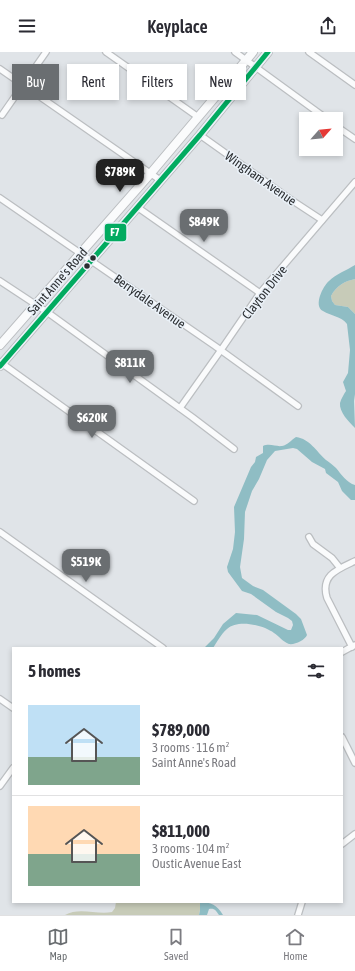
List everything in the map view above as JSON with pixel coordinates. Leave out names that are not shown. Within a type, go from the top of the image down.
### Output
[{"type":"main road","name":"Saint Anne's Road","points":[[0,345],[151,173],[253,52]]},
{"type":"main road","name":"Saint Anne's Road","points":[[1,364],[200,135],[268,52]]},
{"type":"street","points":[[38,64],[46,52]]},
{"type":"street","points":[[106,52],[198,117]]},
{"type":"street","points":[[235,52],[317,112]]},
{"type":"street","points":[[309,52],[355,85]]},
{"type":"street","points":[[0,69],[12,78]]},
{"type":"street","points":[[2,115],[13,100]]},
{"type":"street","points":[[44,100],[160,180]]},
{"type":"street","points":[[343,131],[355,139]]},
{"type":"street","name":"Wingham Avenue","points":[[200,135],[322,220]]},
{"type":"street","name":"Clayton Drive","points":[[180,408],[260,293],[355,182]]},
{"type":"street","name":"Berrydale Avenue","points":[[0,198],[221,350],[298,406]]},
{"type":"street","points":[[137,207],[260,293]]},
{"type":"street","points":[[0,280],[180,408],[234,449]]},
{"type":"street","points":[[1,364],[194,501]]},
{"type":"street","points":[[0,532],[162,647]]},
{"type":"street","points":[[309,537],[313,544],[332,558],[340,568]]},
{"type":"street","points":[[343,651],[353,646],[327,598],[325,590],[326,582],[336,570],[355,561]]},
{"type":"street","points":[[0,699],[12,707]]},
{"type":"street","points":[[344,747],[355,763]]},
{"type":"street","points":[[0,786],[12,769]]},
{"type":"street","points":[[343,843],[355,834]]},
{"type":"street","points":[[298,915],[302,903]]},
{"type":"green space","points":[[355,279],[355,314],[348,307],[335,305],[331,296],[335,289],[341,284]]},
{"type":"green space","points":[[116,903],[201,904],[199,915],[65,915],[82,911],[106,913],[112,912]]},
{"type":"water","points":[[355,265],[355,279],[341,284],[335,289],[331,296],[335,305],[348,307],[355,314],[355,428],[345,417],[340,406],[340,401],[346,391],[343,382],[348,373],[350,350],[347,324],[345,321],[323,311],[320,308],[319,301],[322,291],[335,276]]},
{"type":"water","points":[[296,437],[305,440],[347,480],[355,485],[355,500],[351,500],[342,491],[338,482],[326,473],[325,469],[312,462],[297,449],[293,448],[275,451],[267,460],[252,491],[245,512],[244,539],[240,567],[242,578],[253,586],[263,590],[296,614],[301,619],[307,635],[300,642],[289,644],[264,628],[250,624],[237,624],[227,629],[214,647],[205,647],[214,638],[223,624],[236,613],[257,615],[288,630],[291,630],[293,625],[292,621],[276,612],[251,594],[242,591],[228,572],[227,567],[233,549],[235,532],[234,507],[251,467],[255,462],[256,457],[263,453],[263,446],[280,446],[288,444]]},
{"type":"water","points":[[200,903],[207,903],[213,905],[223,915],[219,915],[213,909],[209,909],[207,915],[199,915]]},
{"type":"transit line","name":"F7","points":[[0,366],[200,135],[268,52]]}]
